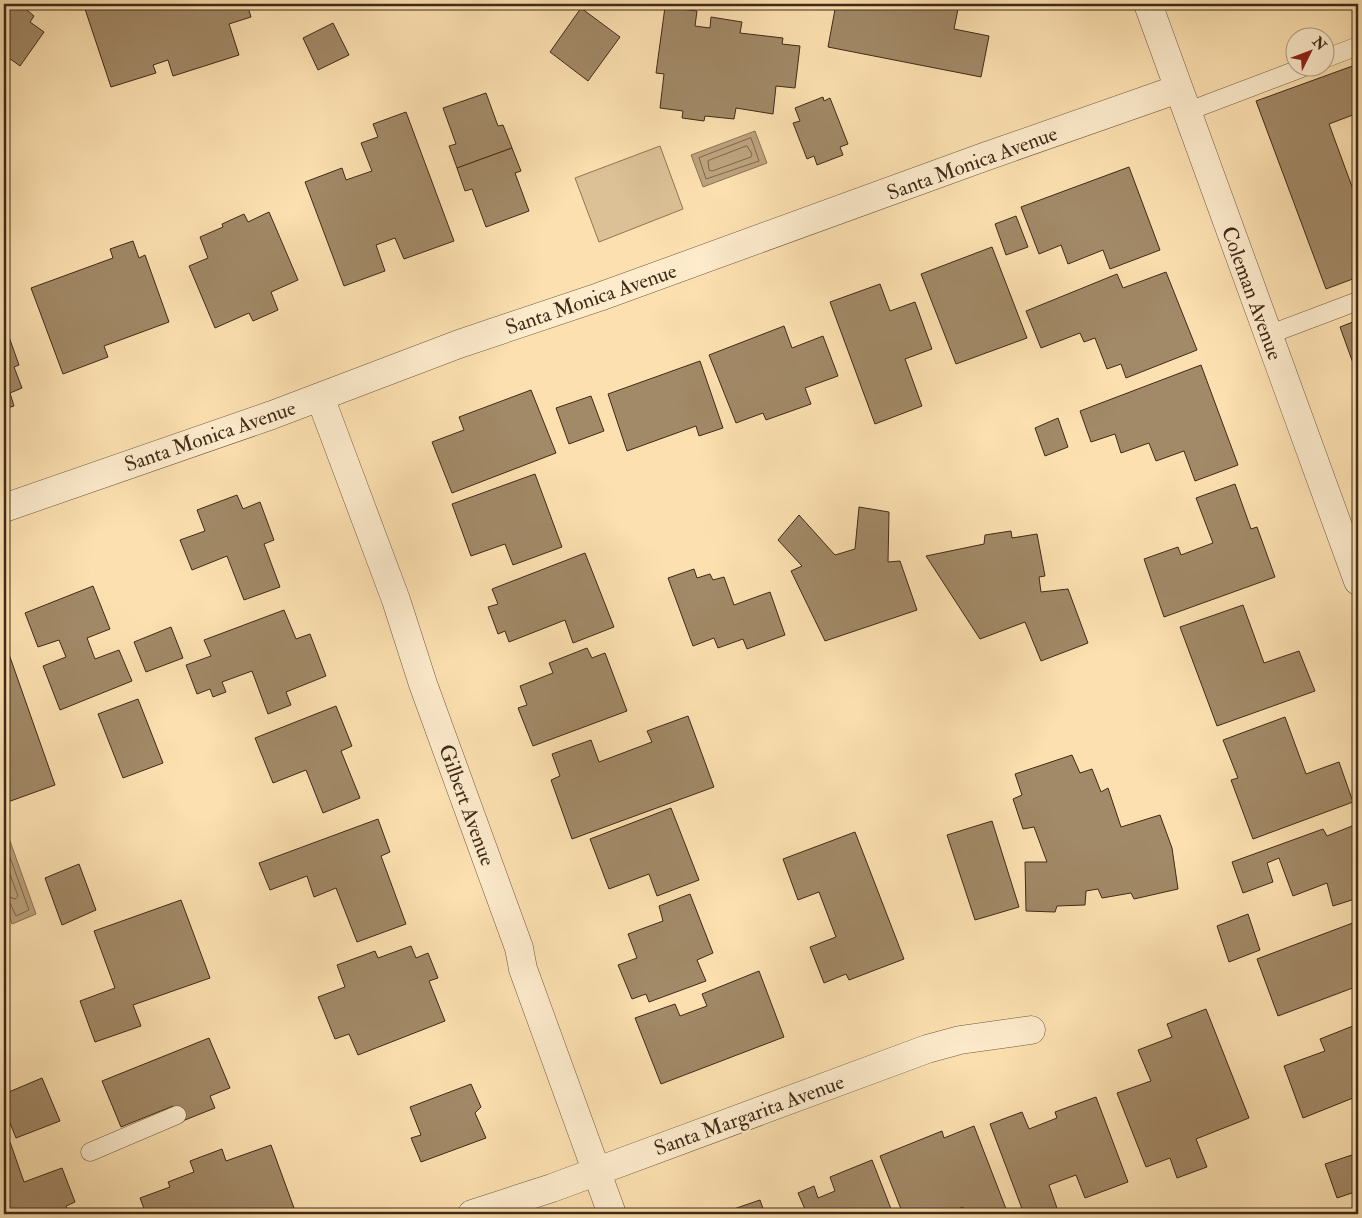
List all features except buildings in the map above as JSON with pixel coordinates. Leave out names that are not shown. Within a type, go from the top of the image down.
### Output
[{"type":"street","name":"Coleman Avenue","points":[[1154,5],[1182,100],[1358,581]]},
{"type":"street","name":"Santa Monica Avenue","points":[[4,508],[320,397],[459,344],[599,297],[984,157],[1182,100]]},
{"type":"street","name":"Gilbert Avenue","points":[[320,397],[396,600],[423,684],[519,948],[526,978],[612,1214]]},
{"type":"street","name":"Santa Margarita Avenue","points":[[472,1214],[596,1172],[927,1049],[960,1040],[1031,1030]]},
{"type":"lane","points":[[1334,55],[1358,46]]},
{"type":"lane","points":[[1182,100],[1284,73]]},
{"type":"lane","points":[[1268,335],[1358,301]]},
{"type":"lane","points":[[90,1152],[177,1115]]},
{"type":"shaded area","points":[[660,146],[683,209],[599,242],[575,178]]},
{"type":"water","points":[[755,131],[767,163],[703,187],[691,155]]},
{"type":"water","points":[[10,841],[36,914],[12,924],[4,900],[4,843]]}]
